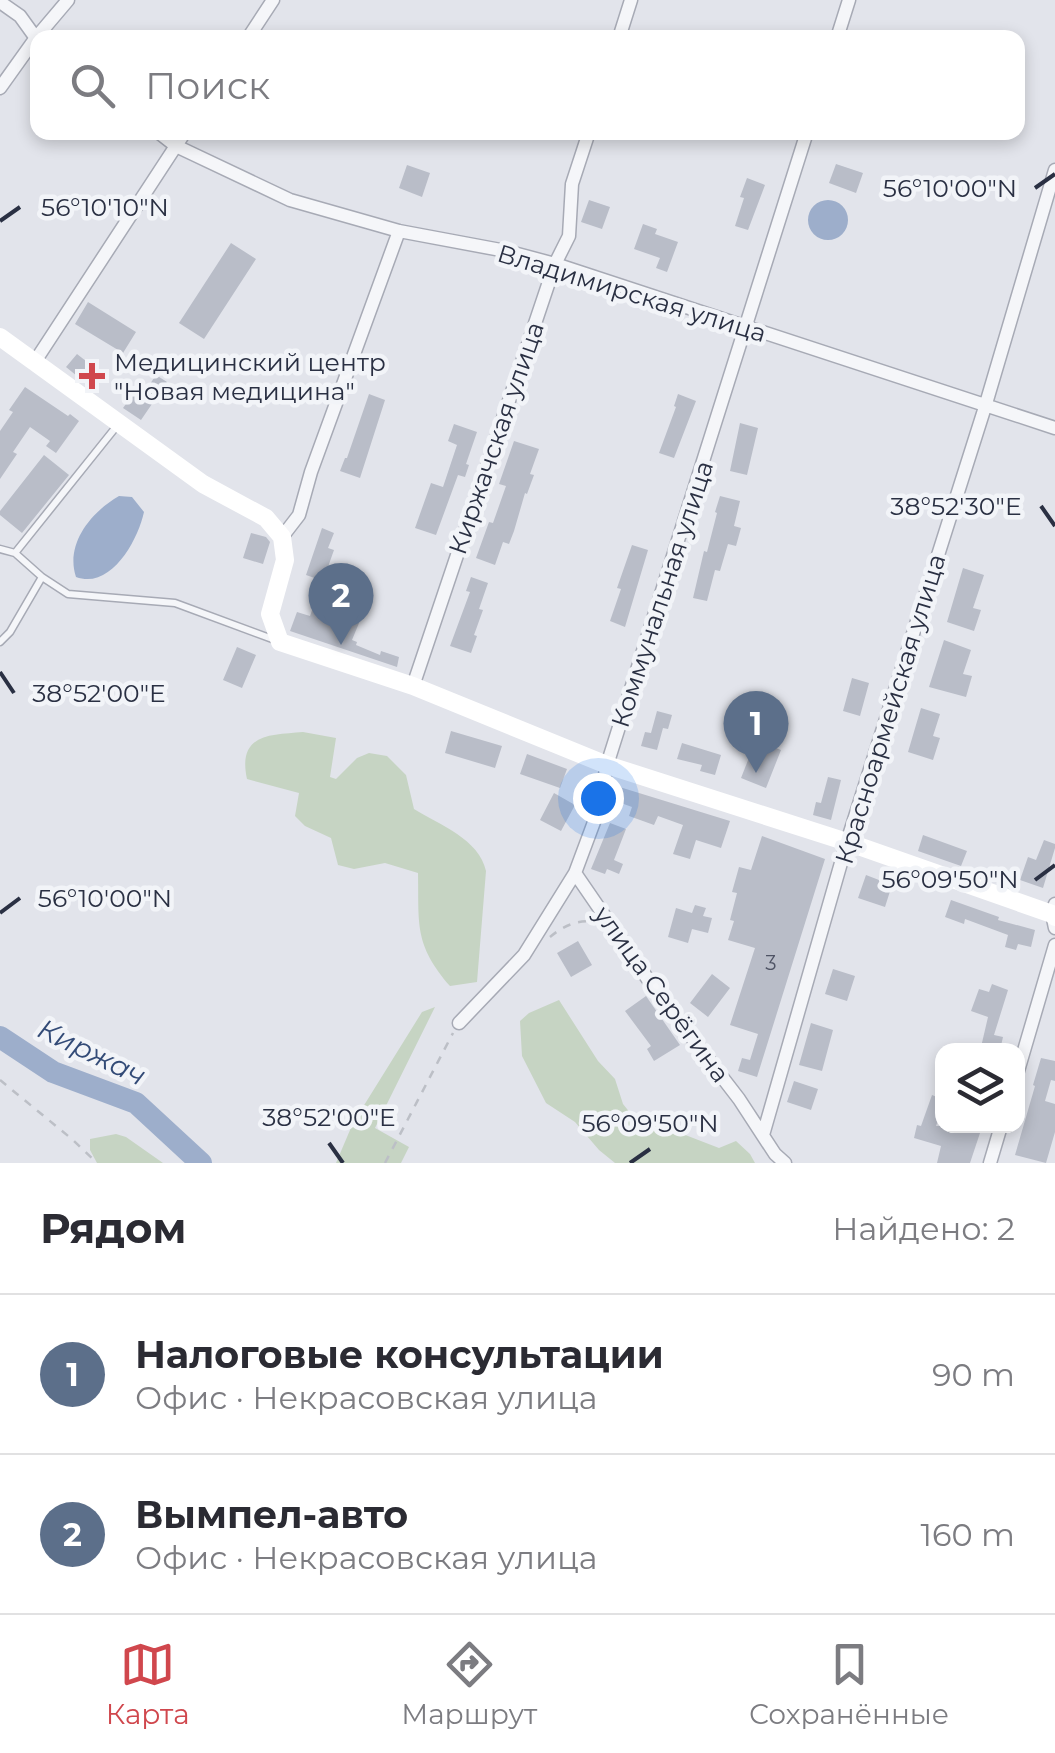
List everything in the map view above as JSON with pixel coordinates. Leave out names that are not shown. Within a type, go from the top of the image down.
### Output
[{"type":"street","points":[[44,30],[68,0]]},
{"type":"street","points":[[253,30],[273,0]]},
{"type":"street","points":[[622,30],[631,0]]},
{"type":"street","points":[[840,30],[849,0]]},
{"type":"street","points":[[0,2],[20,16],[30,31]]},
{"type":"street","points":[[0,88],[30,48]]},
{"type":"street","name":"Владимирская улица","points":[[168,140],[290,200],[399,231],[555,264],[1055,428]]},
{"type":"street","points":[[34,363],[180,140]]},
{"type":"street","name":"Киржачская улица","points":[[413,686],[555,264],[569,236],[572,184],[586,140]]},
{"type":"street","name":"Коммунальная улица","points":[[458,1023],[524,955],[574,873],[598,814],[607,765],[805,140]]},
{"type":"street","name":"Красноармейская улица","points":[[763,1135],[848,842],[1055,170]]},
{"type":"street","points":[[282,537],[299,515],[399,231]]},
{"type":"street","points":[[0,338],[203,484],[266,518],[282,537],[285,560],[270,614],[280,642],[413,686],[607,765],[848,842],[1054,916]]},
{"type":"street","name":"улица Серёгина","points":[[574,873],[658,994],[785,1163]]},
{"type":"street","points":[[1025,1047],[1055,944]]},
{"type":"street","points":[[990,1163],[1000,1133]]},
{"type":"lane","points":[[15,552],[119,423]]},
{"type":"lane","points":[[0,549],[15,552],[68,594],[175,603],[280,642]]},
{"type":"lane","points":[[0,642],[42,577]]},
{"type":"path","points":[[547,940],[562,927],[586,920],[612,924]]},
{"type":"path","points":[[385,1163],[458,1023]]},
{"type":"path","points":[[0,1080],[98,1163]]},
{"type":"green space","points":[[303,732],[336,738],[330,777],[336,779],[357,758],[369,753],[387,756],[406,775],[414,809],[457,834],[482,860],[486,871],[477,982],[450,986],[430,958],[419,921],[418,873],[385,863],[354,869],[338,865],[331,838],[305,826],[295,816],[299,793],[247,779],[247,753],[259,739]]},
{"type":"green space","points":[[559,1000],[598,1061],[615,1079],[623,1104],[631,1114],[719,1148],[736,1141],[755,1163],[615,1163],[599,1150],[575,1122],[546,1103],[522,1056],[520,1021]]},
{"type":"green space","points":[[435,1007],[375,1128],[409,1147],[401,1163],[336,1163],[353,1123],[422,1012]]},
{"type":"green space","points":[[116,1134],[163,1163],[97,1163],[90,1150],[90,1139]]},
{"type":"water","points":[[828,200],[842,206],[848,220],[842,234],[828,240],[814,234],[808,220],[814,206]]},
{"type":"water","points":[[119,496],[132,497],[144,512],[136,536],[111,570],[89,579],[76,577],[77,541],[90,520]]},
{"type":"building","points":[[836,164],[863,173],[856,193],[829,183]]},
{"type":"building","points":[[407,165],[430,173],[422,197],[399,188]]},
{"type":"building","points":[[747,178],[765,185],[748,230],[735,226]]},
{"type":"building","points":[[589,200],[610,207],[602,229],[581,222]]},
{"type":"building","points":[[643,224],[657,229],[655,234],[678,242],[667,272],[656,268],[660,258],[634,249]]},
{"type":"building","points":[[231,243],[256,259],[204,339],[179,323]]},
{"type":"building","points":[[88,302],[136,332],[123,353],[75,324]]},
{"type":"building","points":[[77,354],[105,376],[94,390],[66,367]]},
{"type":"building","points":[[156,375],[167,382],[141,420],[123,408],[139,386],[146,390]]},
{"type":"building","points":[[25,387],[79,421],[56,453],[46,446],[50,441],[30,427],[0,479],[0,431]]},
{"type":"building","points":[[369,394],[385,400],[360,478],[340,471]]},
{"type":"building","points":[[678,394],[696,401],[674,458],[659,453]]},
{"type":"building","points":[[740,423],[758,428],[747,475],[730,471]]},
{"type":"building","points":[[454,424],[477,432],[465,477],[458,475],[436,535],[415,528],[431,483],[443,487],[457,445],[448,441]]},
{"type":"building","points":[[514,441],[539,449],[514,531],[509,544],[503,542],[495,565],[476,558],[506,486],[499,484]]},
{"type":"building","points":[[44,455],[69,475],[22,533],[0,511]]},
{"type":"building","points":[[720,496],[740,501],[734,526],[741,528],[736,546],[728,544],[720,571],[715,570],[707,601],[693,598]]},
{"type":"building","points":[[322,528],[334,533],[328,548],[334,550],[323,581],[306,575]]},
{"type":"building","points":[[251,533],[270,542],[263,564],[243,558]]},
{"type":"building","points":[[632,545],[648,550],[625,627],[610,621]]},
{"type":"building","points":[[963,568],[984,575],[973,608],[981,610],[974,631],[947,622]]},
{"type":"building","points":[[471,577],[488,583],[471,653],[450,646],[470,592],[466,591]]},
{"type":"building","points":[[320,588],[344,596],[337,615],[359,623],[352,640],[356,645],[380,655],[381,651],[399,657],[397,667],[290,631],[297,612],[310,616]]},
{"type":"building","points":[[944,640],[971,650],[963,674],[972,676],[966,697],[929,687]]},
{"type":"building","points":[[237,647],[256,655],[242,688],[223,680]]},
{"type":"building","points":[[852,678],[869,683],[860,716],[843,711]]},
{"type":"building","points":[[921,708],[940,714],[933,736],[940,738],[933,760],[908,752]]},
{"type":"building","points":[[657,711],[672,715],[668,729],[663,728],[657,750],[641,746],[645,732],[651,733]]},
{"type":"building","points":[[451,731],[502,746],[495,768],[445,753]]},
{"type":"building","points":[[756,740],[781,750],[766,788],[741,778]]},
{"type":"building","points":[[682,743],[721,755],[715,775],[700,771],[702,765],[677,759]]},
{"type":"building","points":[[527,754],[567,769],[560,788],[520,774]]},
{"type":"building","points":[[828,777],[841,780],[831,820],[813,815],[816,802],[821,803]]},
{"type":"building","points":[[613,785],[730,821],[721,848],[696,840],[690,859],[673,854],[683,825],[658,816],[654,825],[629,816],[632,807],[610,799]]},
{"type":"building","points":[[554,793],[575,805],[561,831],[540,820]]},
{"type":"building","points":[[610,823],[626,829],[614,860],[623,864],[619,874],[591,869]]},
{"type":"building","points":[[923,835],[967,851],[961,866],[918,851]]},
{"type":"building","points":[[762,836],[825,859],[757,1077],[738,1071],[742,1058],[750,1060],[758,1034],[730,1025],[755,948],[728,940],[737,893],[732,892],[739,867],[751,870]]},
{"type":"building","points":[[1044,840],[1055,844],[1055,848],[1043,888],[1020,880],[1028,857],[1036,860]]},
{"type":"building","points":[[866,875],[892,885],[885,907],[858,898]]},
{"type":"building","points":[[951,900],[999,917],[998,920],[1035,930],[1031,947],[1005,947],[1008,935],[965,919],[964,924],[945,917]]},
{"type":"building","points":[[695,905],[706,908],[703,916],[712,918],[708,933],[692,929],[688,943],[668,937],[676,908],[692,913]]},
{"type":"building","points":[[578,941],[592,965],[571,977],[557,953]]},
{"type":"building","points":[[833,969],[855,976],[847,1001],[825,994]]},
{"type":"building","points":[[712,974],[730,988],[708,1017],[690,1003]]},
{"type":"building","points":[[992,984],[1008,990],[994,1035],[1003,1037],[1002,1043],[982,1043],[988,1017],[971,1011],[979,989],[989,992]]},
{"type":"building","points":[[646,996],[680,1045],[654,1061],[647,1049],[651,1046],[625,1011]]},
{"type":"building","points":[[811,1023],[833,1030],[822,1071],[799,1065]]},
{"type":"building","points":[[1041,1058],[1055,1061],[1055,1081],[1051,1080],[1045,1101],[1055,1104],[1055,1132],[1046,1163],[1015,1155],[1021,1133],[1025,1133]]},
{"type":"building","points":[[794,1081],[818,1089],[811,1110],[787,1102]]},
{"type":"building","points":[[932,1095],[935,1096],[935,1133],[980,1133],[970,1163],[937,1163],[941,1146],[914,1138],[917,1125],[921,1126]]},
{"type":"waterway","name":"Киржач","points":[[0,1037],[53,1072],[136,1103],[201,1163]]},
{"type":"place","name":"Медицинский центр \"Новая медицина\"","points":[[92,376]]},
{"type":"place","name":"Вымпел-авто","points":[[341,645]]},
{"type":"place","name":"Налоговые консультации","points":[[756,773]]}]
